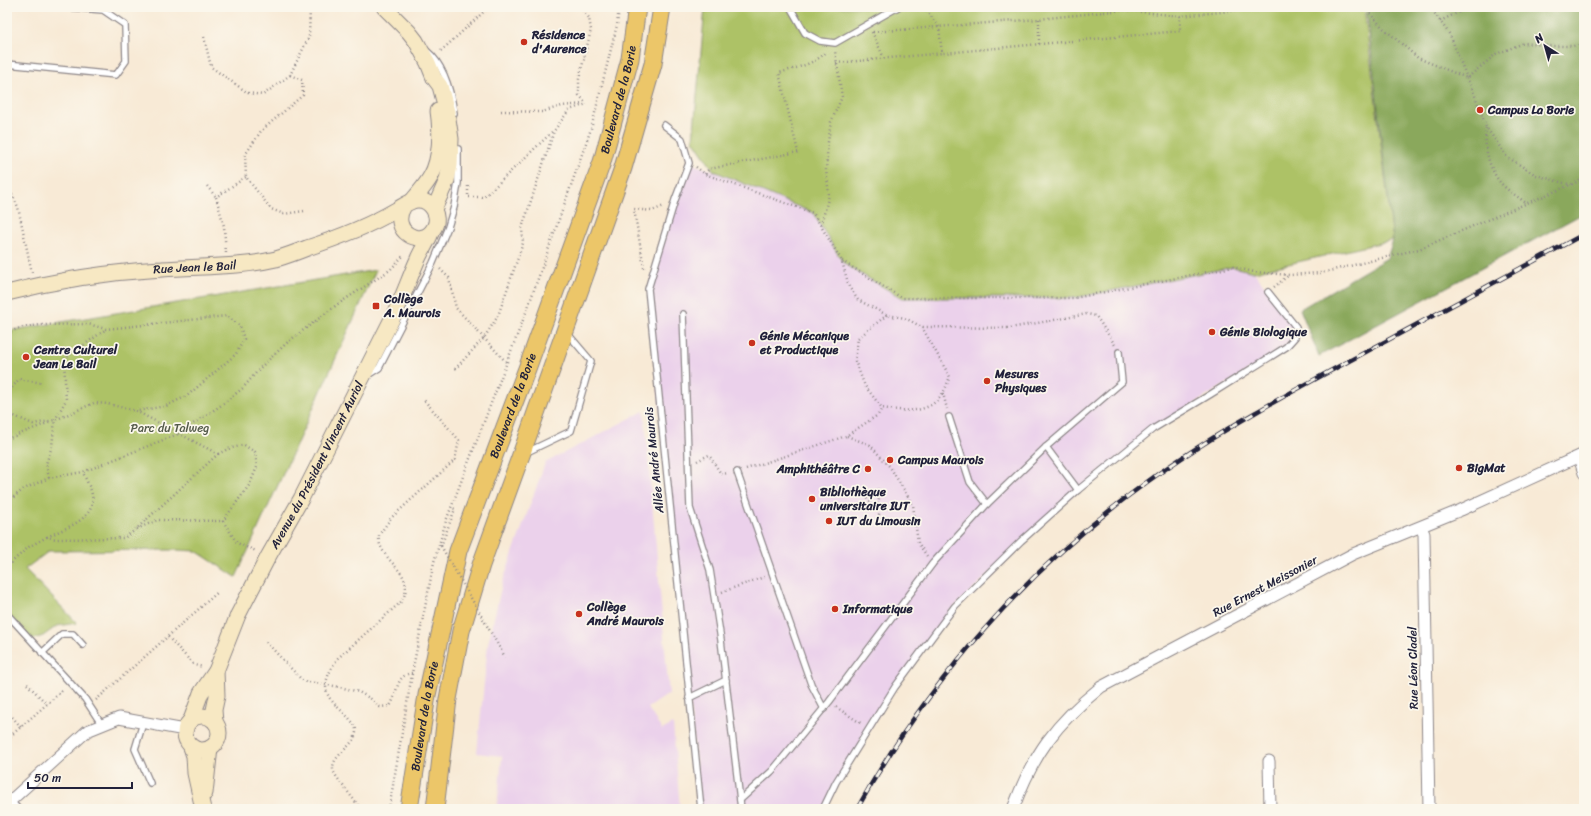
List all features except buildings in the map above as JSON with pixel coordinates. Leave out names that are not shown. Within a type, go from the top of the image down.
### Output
[{"type":"main road","name":"Boulevard de la Borie","points":[[410,809],[427,695],[458,551],[528,366],[602,162],[630,58],[637,7]]},
{"type":"main road","name":"Boulevard de la Borie","points":[[435,809],[448,699],[461,631],[481,565],[566,331],[623,168],[653,64],[662,7]]},
{"type":"street","points":[[384,7],[416,41],[434,78],[440,86],[445,102],[451,139],[450,165],[447,180],[434,209]]},
{"type":"street","points":[[418,259],[405,232],[399,215],[431,175],[437,160],[439,127],[433,89],[434,78]]},
{"type":"street","points":[[377,221],[421,238],[431,233],[436,223],[434,209],[424,202],[408,204]]},
{"type":"street","name":"Rue Jean le Bail","points":[[7,293],[34,286],[102,273],[226,267],[276,259],[346,235],[377,221],[408,204]]},
{"type":"street","name":"Avenue du Président Vincent Auriol","points":[[188,725],[201,693],[216,671],[238,615],[268,557],[301,499],[406,290],[418,259],[427,244],[431,233]]},
{"type":"street","points":[[1582,455],[1584,473]]},
{"type":"street","name":"Rue Ernest Meissonier","points":[[1013,809],[1033,763],[1049,737],[1068,715],[1102,687],[1353,554],[1421,527],[1582,455]]},
{"type":"street","name":"Rue Léon Cladel","points":[[1421,527],[1424,534],[1429,809]]},
{"type":"street","name":"Avenue du Président Vincent Auriol","points":[[215,722],[214,710],[217,696],[216,671]]},
{"type":"street","points":[[12,805],[87,731],[119,718],[143,723],[188,725],[201,716],[215,722],[219,732],[215,744],[210,748],[201,750],[191,747]]},
{"type":"street","points":[[188,725],[185,736],[194,756],[195,773],[203,809]]},
{"type":"street","points":[[203,809],[210,748]]},
{"type":"street","points":[[1269,761],[1270,809]]},
{"type":"lane","points":[[7,64],[116,75],[126,61],[125,25],[103,10],[66,7]]},
{"type":"lane","points":[[790,7],[805,33],[820,41],[835,43],[898,7]]},
{"type":"lane","points":[[416,41],[434,57],[446,78],[455,117]]},
{"type":"lane","points":[[664,125],[682,139],[689,162]]},
{"type":"lane","points":[[360,380],[379,368],[433,263],[448,227],[454,207],[458,183],[458,145]]},
{"type":"lane","name":"Allée André Maurois","points":[[689,162],[675,200],[648,289],[701,809]]},
{"type":"lane","points":[[823,809],[836,782],[894,687],[955,606],[1021,541],[1078,490],[1153,429],[1286,347],[1295,337],[1296,327],[1268,292]]},
{"type":"lane","points":[[683,314],[690,508],[710,570],[721,640],[741,809]]},
{"type":"lane","points":[[521,455],[570,431],[591,361],[566,331]]},
{"type":"lane","points":[[740,800],[772,771],[824,709],[933,563],[987,504],[1046,447],[1122,382],[1119,352]]},
{"type":"lane","points":[[949,417],[970,482],[987,504]]},
{"type":"lane","points":[[1046,447],[1078,490]]},
{"type":"lane","points":[[737,472],[811,684],[824,709]]},
{"type":"lane","points":[[7,614],[85,699],[102,725]]},
{"type":"lane","points":[[42,653],[62,634],[73,634],[83,645]]},
{"type":"lane","points":[[689,698],[726,680]]},
{"type":"lane","points":[[143,723],[135,749],[150,783]]},
{"type":"path","points":[[204,37],[211,67],[248,92],[263,95],[290,75],[308,37],[310,7]]},
{"type":"path","points":[[434,57],[489,7]]},
{"type":"path","points":[[581,7],[589,18],[591,30],[580,79],[579,95],[587,104]]},
{"type":"path","points":[[924,7],[939,28],[942,54]]},
{"type":"path","points":[[1115,7],[1180,16],[1272,7]]},
{"type":"path","points":[[1122,9],[1126,7]]},
{"type":"path","points":[[865,34],[872,32],[939,28],[1039,19],[1131,7]]},
{"type":"path","points":[[1365,7],[1382,27],[1418,58],[1467,78]]},
{"type":"path","points":[[1430,7],[1450,35],[1473,90],[1486,127],[1507,157],[1536,175],[1571,185]]},
{"type":"path","points":[[1440,21],[1470,7]]},
{"type":"path","points":[[836,63],[1180,31],[1180,16]]},
{"type":"path","points":[[1039,19],[1039,44]]},
{"type":"path","points":[[872,32],[884,58]]},
{"type":"path","points":[[1467,78],[1496,54],[1524,42],[1551,46],[1573,46],[1584,43]]},
{"type":"path","points":[[820,226],[830,195],[826,170],[831,122],[842,97],[836,63],[835,43]]},
{"type":"path","points":[[706,174],[709,168],[798,152],[779,73],[800,67],[824,55],[835,43]]},
{"type":"path","points":[[290,75],[302,80],[303,95],[261,131],[245,155],[246,177],[271,209],[284,214],[304,211]]},
{"type":"path","points":[[501,111],[542,112],[562,106],[587,104]]},
{"type":"path","points":[[458,183],[469,186],[468,197],[484,197],[554,130],[569,110],[587,104]]},
{"type":"path","points":[[1486,127],[1485,143],[1492,169],[1500,183],[1527,204]]},
{"type":"path","points":[[455,369],[484,338],[498,316],[523,244],[522,228],[554,130]]},
{"type":"path","points":[[689,162],[706,174],[813,213],[842,261],[849,287],[858,300],[887,315],[905,318],[922,327],[1010,328],[1086,314],[1096,316],[1119,352]]},
{"type":"path","points":[[216,197],[246,177]]},
{"type":"path","points":[[842,261],[902,298],[1074,298],[1233,267],[1254,272],[1290,275],[1321,273],[1419,249],[1584,179]]},
{"type":"path","points":[[7,183],[18,207],[34,286]]},
{"type":"path","points":[[207,186],[216,197],[224,226],[226,267]]},
{"type":"path","points":[[648,289],[634,209],[652,211],[675,200]]},
{"type":"path","points":[[7,502],[24,488],[48,478],[83,472],[178,434],[220,406],[243,388],[261,367],[289,341],[338,304],[390,270],[404,255],[418,259]]},
{"type":"path","points":[[433,263],[449,278],[456,308],[507,363]]},
{"type":"path","points":[[1268,292],[1290,275]]},
{"type":"path","points":[[887,315],[858,338],[856,361],[865,386],[882,408],[912,411],[923,409],[937,401],[943,393],[950,377],[922,327]]},
{"type":"path","points":[[7,333],[23,327],[41,325],[88,324],[106,329],[227,316],[240,326],[244,339],[236,354],[187,396],[166,406],[136,412]]},
{"type":"path","points":[[48,478],[46,464],[52,446],[55,420],[66,400],[64,359],[106,329]]},
{"type":"path","points":[[7,394],[19,380],[43,383]]},
{"type":"path","points":[[943,393],[949,417]]},
{"type":"path","points":[[360,809],[356,800],[334,774],[333,768],[336,759],[355,737],[356,731],[354,724],[328,696],[326,685],[330,669],[338,658],[402,601],[405,594],[407,586],[404,578],[380,546],[379,535],[391,518],[455,460],[459,440],[423,399]]},
{"type":"path","points":[[7,439],[94,403],[108,404],[136,412],[218,454]]},
{"type":"path","points":[[709,456],[721,474],[737,472],[846,436],[878,415],[882,408]]},
{"type":"path","points":[[7,413],[33,424],[55,420]]},
{"type":"path","points":[[846,436],[870,445],[890,467],[913,505],[918,543],[933,563]]},
{"type":"path","points":[[47,537],[56,539],[124,538],[134,531],[218,454],[228,449],[244,445],[255,452],[257,467],[250,484],[223,521]]},
{"type":"path","points":[[7,566],[30,546],[86,518],[92,508],[92,493],[83,472]]},
{"type":"path","points":[[878,488],[879,499],[877,508],[881,519]]},
{"type":"path","points":[[862,492],[872,505],[877,508]]},
{"type":"path","points":[[452,508],[456,509],[441,546],[505,657]]},
{"type":"path","points":[[134,531],[157,520],[223,521]]},
{"type":"path","points":[[223,521],[237,542],[268,557]]},
{"type":"path","points":[[714,595],[773,574]]},
{"type":"path","points":[[91,695],[96,701],[218,592]]},
{"type":"path","points":[[168,637],[194,665],[216,671]]},
{"type":"path","points":[[266,642],[303,681],[340,687],[359,692],[371,699],[380,707],[386,708],[390,706],[401,678],[406,673],[412,673]]},
{"type":"path","points":[[27,684],[47,704]]},
{"type":"path","points":[[7,739],[63,690]]},
{"type":"path","points":[[840,710],[869,728]]},
{"type":"path","points":[[7,711],[21,727]]},
{"type":"shaded area","name":"Campus Maurois","points":[[689,163],[714,171],[813,213],[842,261],[849,267],[902,298],[1074,298],[1233,267],[1254,272],[1296,327],[1286,347],[1153,429],[1078,490],[955,606],[895,687],[823,809],[701,809],[648,289]]},
{"type":"shaded area","name":"Collège André Maurois","points":[[644,411],[669,694],[648,708],[662,730],[673,724],[680,809],[497,809],[502,756],[477,753],[488,644],[502,584],[545,463]]},
{"type":"green space","points":[[705,7],[1364,7],[1393,240],[1254,272],[1233,267],[1074,298],[902,298],[849,267],[842,261],[813,213],[714,171],[693,140]]},
{"type":"green space","name":"Campus La Borie","points":[[1366,7],[1584,7],[1584,213],[1319,356],[1300,309],[1387,258],[1393,240]]},
{"type":"green space","name":"Parc du Talweg","points":[[376,270],[236,577],[196,551],[49,551],[25,569],[77,623],[57,626],[43,636],[31,640],[7,614],[7,331]]},
{"type":"railway","points":[[857,809],[885,762],[916,716],[949,672],[984,630],[1061,551],[1103,515],[1176,462],[1235,425],[1296,390],[1584,234]]},
{"type":"place","name":"Résidence d'Aurence","points":[[524,42]]},
{"type":"place","name":"Campus La Borie","points":[[1480,110]]},
{"type":"place","name":"Collège A. Maurois","points":[[376,306]]},
{"type":"place","name":"Génie Biologique","points":[[1212,332]]},
{"type":"place","name":"Génie Mécanique et Productique","points":[[752,343]]},
{"type":"place","name":"Centre Culturel Jean Le Bail","points":[[26,357]]},
{"type":"place","name":"Mesures Physiques","points":[[987,381]]},
{"type":"place","name":"Campus Maurois","points":[[890,460]]},
{"type":"place","name":"BigMat","points":[[1459,468]]},
{"type":"place","name":"Amphithéâtre C","points":[[868,469]]},
{"type":"place","name":"Bibliothèque universitaire IUT","points":[[812,499]]},
{"type":"place","name":"IUT du Limousin","points":[[829,521]]},
{"type":"place","name":"Informatique","points":[[835,609]]},
{"type":"place","name":"Collège André Maurois","points":[[579,614]]}]
